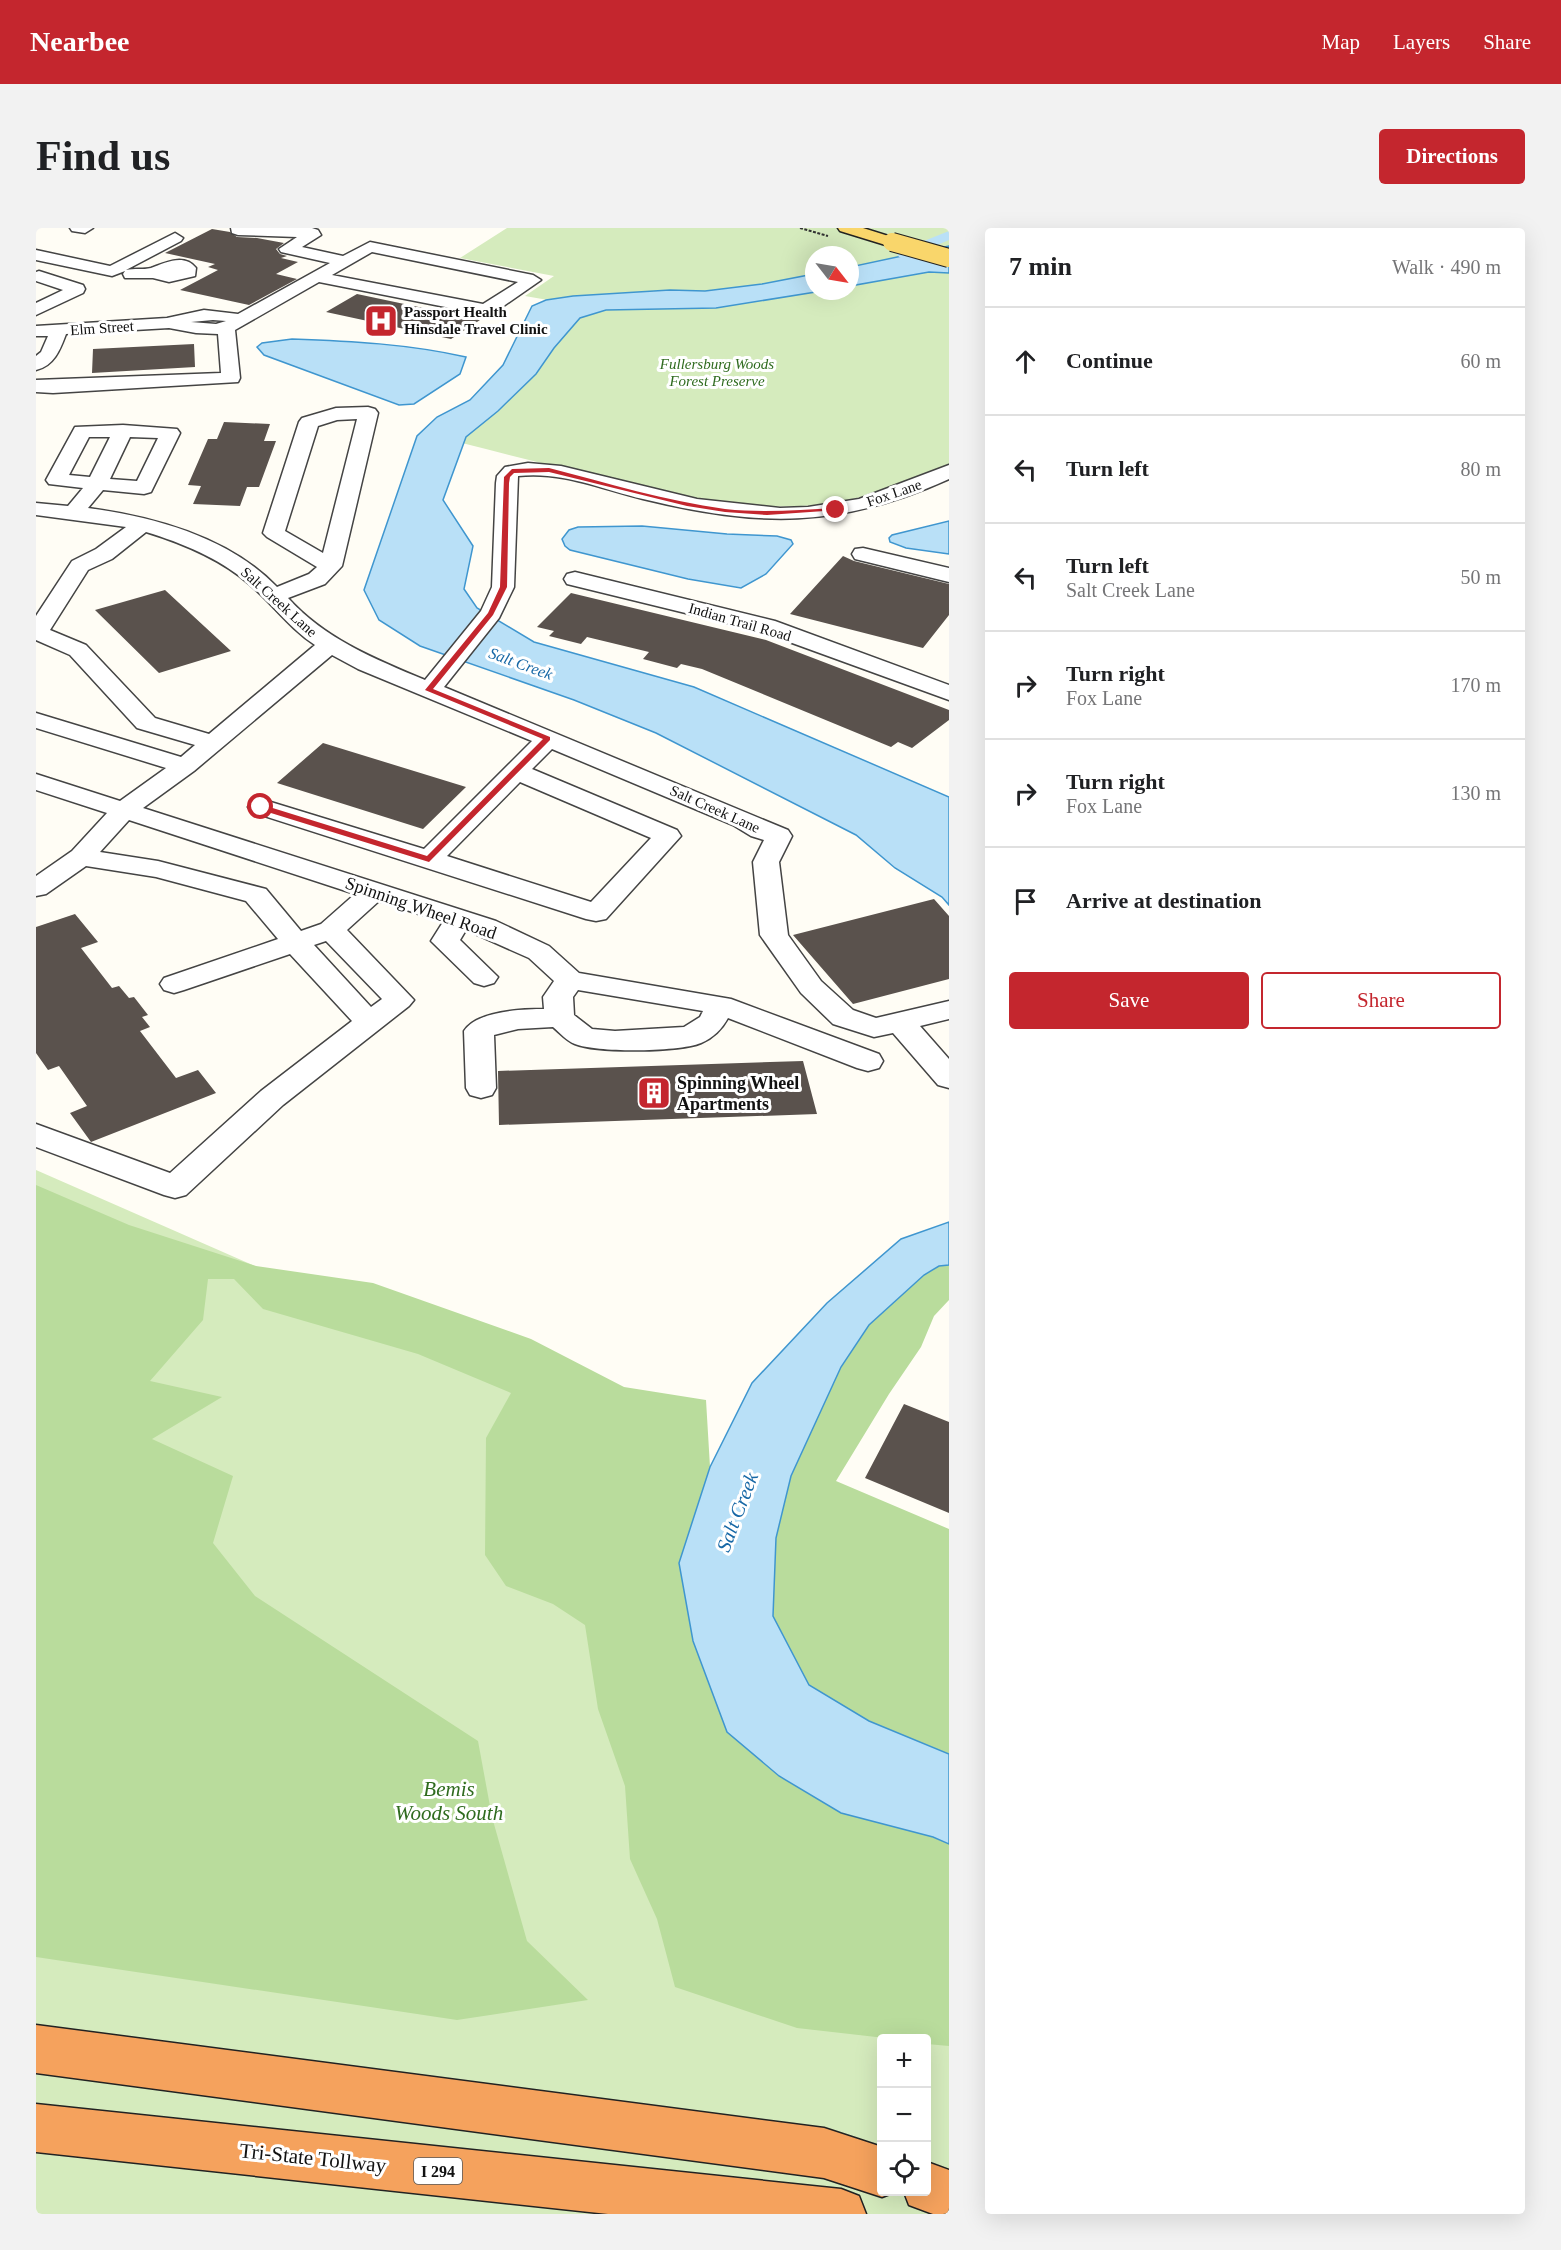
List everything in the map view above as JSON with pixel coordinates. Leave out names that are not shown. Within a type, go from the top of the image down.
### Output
[{"type":"highway","points":[[36,2049],[824,2153],[877,2170]]},
{"type":"highway","name":"Tri-State Tollway","points":[[36,2128],[841,2214]]},
{"type":"highway","points":[[931,2188],[949,2195]]},
{"type":"main road","points":[[846,228],[949,258]]},
{"type":"street","points":[[78,228],[85,228]]},
{"type":"street","points":[[238,230],[312,233],[313,235],[287,249],[345,261]]},
{"type":"street","points":[[120,249],[159,231],[182,234]]},
{"type":"street","points":[[112,271],[182,234]]},
{"type":"street","points":[[36,242],[40,240],[105,253],[37,276]]},
{"type":"street","points":[[40,394],[235,393],[231,378],[233,324],[316,277],[370,247],[533,280],[486,310],[316,277]]},
{"type":"street","points":[[36,255],[112,271],[132,274],[153,273]]},
{"type":"street","points":[[36,310],[76,289],[37,276]]},
{"type":"street","name":"Elm Street","points":[[36,331],[169,323],[202,328],[233,324]]},
{"type":"street","points":[[40,358],[59,331]]},
{"type":"street","points":[[274,596],[317,579],[330,566],[368,413],[336,414],[309,422],[274,533],[330,566]]},
{"type":"street","points":[[82,431],[123,431],[170,434],[144,488],[56,480],[82,431]]},
{"type":"street","points":[[74,512],[97,484],[123,431]]},
{"type":"street","name":"Fox Lane","points":[[429,690],[491,613],[503,587],[506,483],[512,471],[549,470],[704,508],[767,513],[836,510],[862,504],[949,471]]},
{"type":"street","name":"Salt Creek Lane","points":[[36,509],[74,512],[142,525],[198,543],[227,558],[260,582],[299,623],[330,645],[366,664],[779,836],[766,862],[774,935],[812,987],[843,1017],[874,1028],[900,1022]]},
{"type":"street","points":[[142,525],[104,554],[80,566],[36,633],[78,650],[146,723],[213,743]]},
{"type":"street","points":[[863,554],[949,575]]},
{"type":"street","name":"Indian Trail Road","points":[[575,579],[767,626],[942,690]]},
{"type":"street","points":[[36,888],[81,857],[124,810],[185,766],[330,645]]},
{"type":"street","points":[[36,720],[185,766]]},
{"type":"street","points":[[429,859],[548,739]]},
{"type":"street","points":[[261,807],[596,914],[668,836],[515,771]]},
{"type":"street","name":"Spinning Wheel Road","points":[[36,782],[486,927],[539,952],[570,980]]},
{"type":"street","points":[[81,857],[158,869],[256,895],[295,942],[370,1023]]},
{"type":"street","points":[[174,984],[331,930],[374,891]]},
{"type":"street","points":[[459,919],[445,940],[484,977]]},
{"type":"street","points":[[36,1135],[176,1187],[272,1098],[399,1000],[331,930]]},
{"type":"street","points":[[560,1018],[558,997],[570,980],[721,1005],[868,1061]]},
{"type":"street","points":[[481,1088],[479,1031],[494,1022],[529,1017],[560,1018],[584,1037],[615,1041],[661,1039],[691,1036],[711,1023],[721,1005]]},
{"type":"street","points":[[949,1010],[900,1022],[949,1078]]},
{"type":"green space","name":"Fullersburg Woods Forest Preserve","points":[[507,228],[949,228],[949,464],[894,486],[852,499],[809,506],[753,506],[699,499],[462,443],[536,374],[554,348],[580,318],[605,310],[525,296],[554,276],[460,258]]},
{"type":"green space","name":"Bemis Woods South","points":[[36,1170],[949,1570],[949,2214],[36,2214]]},
{"type":"green space","points":[[36,1185],[129,1225],[256,1266],[373,1283],[531,1339],[624,1387],[706,1400],[710,1467],[679,1563],[727,1732],[779,1776],[949,1844],[949,2046],[931,2044],[931,2034],[877,2034],[877,2037],[797,2028],[675,1987],[657,1919],[630,1859],[625,1786],[598,1709],[585,1625],[553,1604],[506,1586],[485,1555],[486,1438],[511,1393],[418,1354],[263,1309],[234,1279],[208,1279],[203,1320],[150,1381],[222,1397],[152,1439],[233,1476],[213,1543],[255,1596],[478,1741],[492,1817],[527,1941],[588,2000],[457,2020],[36,1957]]},
{"type":"green space","points":[[949,1265],[949,1300],[934,1316],[921,1347],[889,1394],[836,1481],[949,1529],[949,1754],[869,1721],[809,1685],[773,1616],[776,1538],[791,1476],[841,1366],[869,1325],[924,1275],[939,1266]]},
{"type":"water","points":[[949,246],[949,273],[929,272],[859,284],[859,265]]},
{"type":"water","name":"Salt Creek","points":[[805,276],[805,294],[716,308],[606,310],[580,318],[554,348],[536,374],[498,411],[466,437],[443,500],[473,546],[464,589],[477,608],[534,642],[694,687],[949,797],[949,905],[942,897],[895,868],[856,835],[656,733],[574,700],[420,646],[379,620],[364,590],[417,436],[437,417],[470,400],[503,365],[532,306],[546,300],[573,296],[670,290],[705,291]]},
{"type":"water","points":[[292,339],[401,346],[466,357],[460,374],[414,404],[399,405],[264,355],[257,347],[262,343]]},
{"type":"water","points":[[949,521],[949,554],[906,548],[890,542],[889,538],[892,535]]},
{"type":"water","points":[[642,526],[777,536],[791,540],[793,544],[766,574],[741,588],[688,579],[570,550],[562,539],[569,530],[578,527]]},
{"type":"water","name":"Salt Creek","points":[[949,1222],[949,1265],[939,1266],[924,1275],[869,1325],[841,1367],[791,1476],[776,1538],[773,1616],[809,1685],[869,1721],[949,1754],[949,1844],[933,1837],[841,1813],[779,1776],[727,1732],[693,1641],[679,1563],[710,1467],[752,1383],[827,1303],[901,1239]]},
{"type":"building","points":[[212,229],[230,232],[237,237],[284,243],[276,249],[280,254],[287,256],[281,258],[298,262],[276,274],[297,279],[249,305],[180,290],[218,270],[208,267],[215,264],[165,253]]},
{"type":"building","points":[[357,294],[480,320],[451,339],[326,312]]},
{"type":"building","points":[[194,344],[195,367],[92,373],[93,349]]},
{"type":"building","points":[[224,422],[270,424],[264,441],[276,441],[259,487],[247,487],[240,506],[193,504],[201,486],[188,485],[208,439],[217,439]]},
{"type":"building","points":[[843,556],[854,561],[949,584],[949,615],[923,648],[790,614]]},
{"type":"building","points":[[165,590],[231,651],[159,673],[95,610]]},
{"type":"building","points":[[571,593],[766,640],[949,710],[949,720],[912,748],[898,742],[891,747],[702,669],[681,664],[677,668],[643,659],[649,652],[587,637],[581,644],[549,636],[554,631],[537,627]]},
{"type":"building","points":[[323,743],[466,787],[423,829],[277,783]]},
{"type":"building","points":[[934,899],[949,916],[949,979],[853,1004],[793,935]]},
{"type":"building","points":[[75,914],[98,942],[81,948],[112,988],[119,986],[129,998],[134,997],[148,1015],[142,1017],[150,1027],[140,1031],[176,1078],[198,1070],[216,1093],[91,1142],[70,1113],[87,1106],[59,1066],[48,1070],[36,1053],[36,927]]},
{"type":"building","name":"Spinning Wheel Apartments","points":[[803,1061],[817,1114],[499,1125],[498,1071]]},
{"type":"building","points":[[904,1404],[949,1422],[949,1513],[865,1478]]},
{"type":"waterway","points":[[904,254],[949,235]]},
{"type":"place","name":"Passport Health Hinsdale Travel Clinic","points":[[381,321]]},
{"type":"place","name":"Spinning Wheel Apartments","points":[[654,1093]]},
{"type":"route","points":[[261,807],[429,859],[548,739],[429,690],[491,613],[503,587],[506,483],[512,471],[549,470],[704,508],[725,511],[767,513],[836,510]]}]
